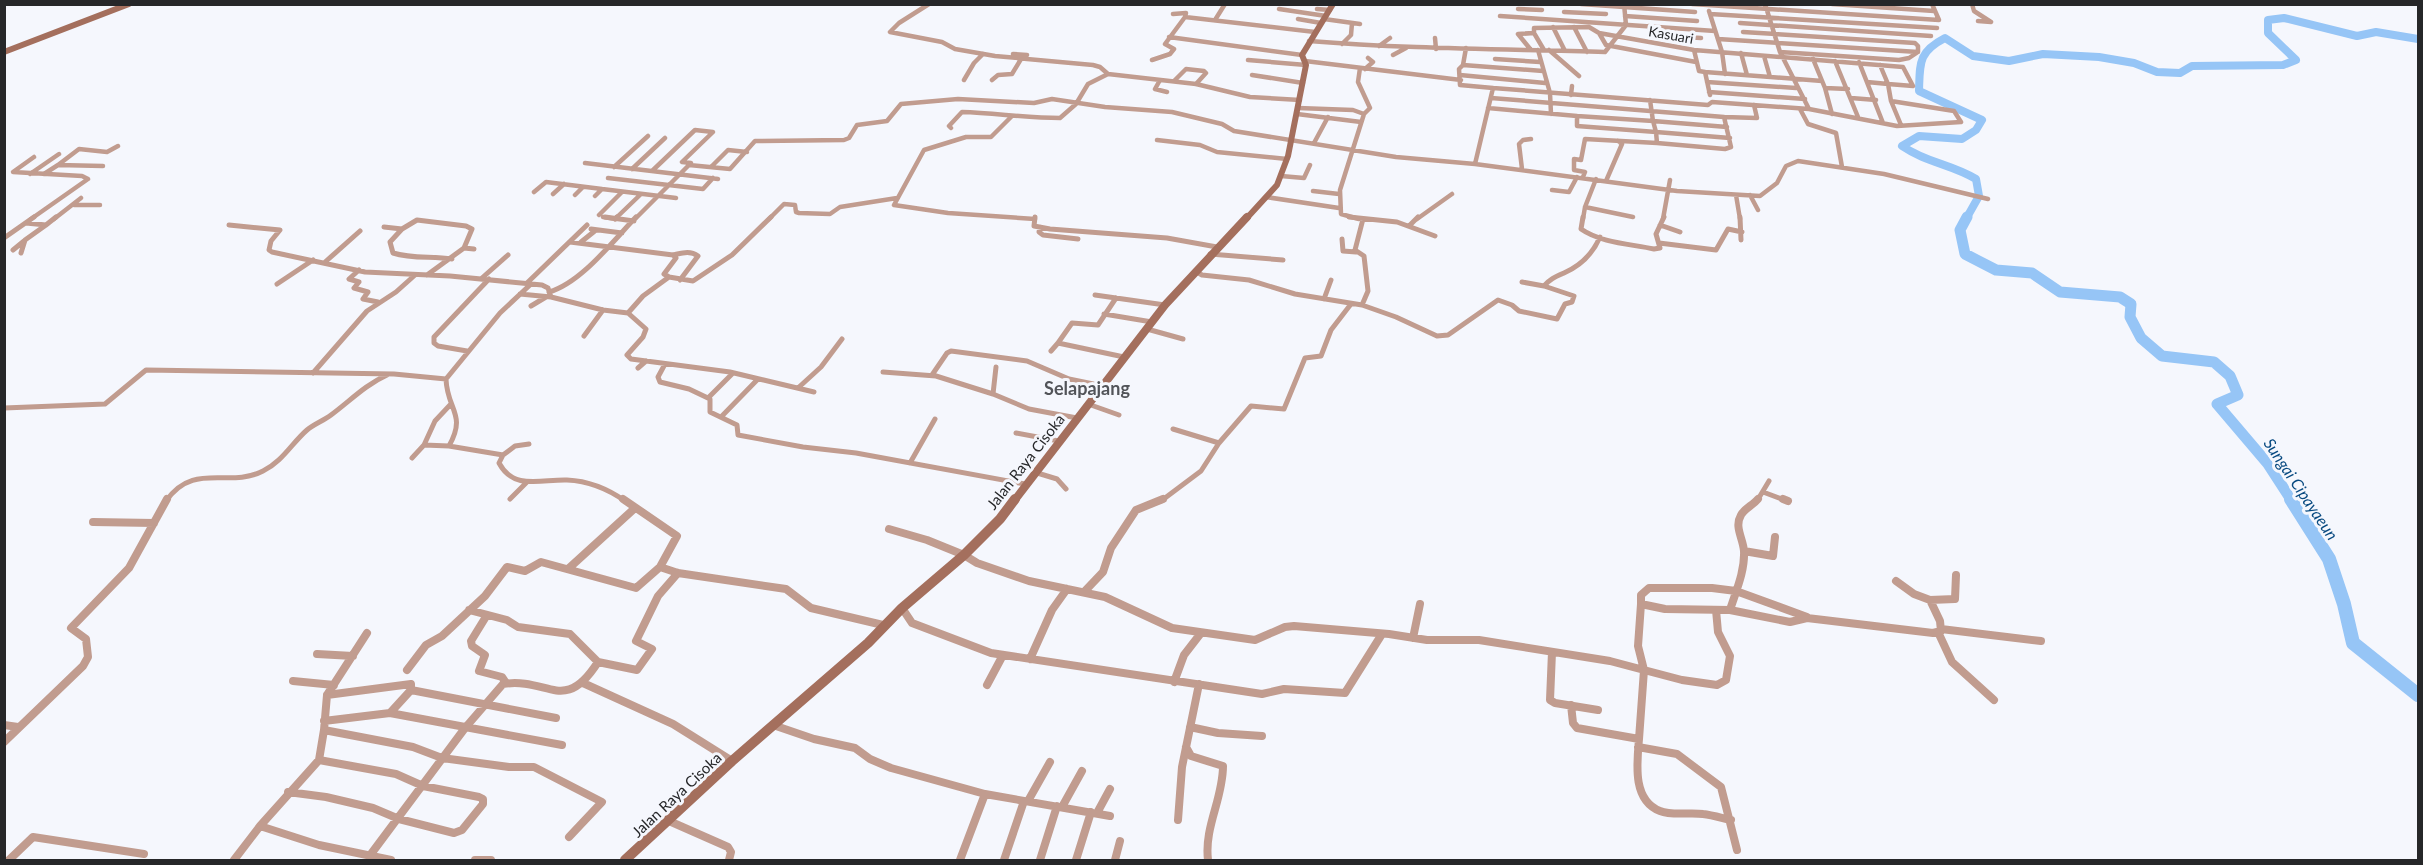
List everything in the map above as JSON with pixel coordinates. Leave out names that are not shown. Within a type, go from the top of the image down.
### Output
[{"type":"street","points":[[4,52],[129,4]]},
{"type":"street","points":[[929,4],[895,25],[890,32],[942,42],[955,49],[983,54],[1027,55]]},
{"type":"street","points":[[1215,20],[1225,4]]},
{"type":"street","points":[[1541,4],[1541,19]]},
{"type":"street","points":[[1564,20],[1565,4]]},
{"type":"street","points":[[1581,4],[1695,12]]},
{"type":"street","points":[[1832,4],[1934,11]]},
{"type":"street","points":[[1703,45],[1692,5],[1765,6],[1939,20],[1932,4]]},
{"type":"street","points":[[1971,4],[1974,11],[1991,22],[1978,21]]},
{"type":"street","points":[[1605,5],[1607,23]]},
{"type":"street","points":[[1707,5],[1722,52],[1725,74]]},
{"type":"street","points":[[1845,5],[1871,58]]},
{"type":"street","points":[[1309,41],[1390,45],[1406,48],[1605,52],[1626,25],[1624,6]]},
{"type":"street","points":[[1765,6],[1781,54],[1809,110]]},
{"type":"street","points":[[1279,9],[1327,15],[1360,24]]},
{"type":"street","points":[[1317,9],[1327,15]]},
{"type":"street","points":[[1518,9],[1542,10]]},
{"type":"street","points":[[1564,12],[1606,14]]},
{"type":"street","points":[[1173,14],[1186,13],[1185,17]]},
{"type":"street","points":[[1710,14],[1937,28]]},
{"type":"street","points":[[1298,19],[1327,15]]},
{"type":"street","name":"Jalan Raya Cisoka","points":[[625,861],[732,761],[868,643],[883,625],[964,555],[1000,519],[1165,305],[1216,247],[1266,197],[1281,176],[1299,107],[1304,60],[1309,41],[1327,15]]},
{"type":"street","points":[[1737,15],[1745,41]]},
{"type":"street","points":[[1500,16],[1715,31]]},
{"type":"street","points":[[1625,16],[1697,21]]},
{"type":"street","points":[[1185,17],[1315,32]]},
{"type":"street","points":[[1154,58],[1170,54],[1174,49],[1165,44],[1185,17]]},
{"type":"street","points":[[1342,44],[1351,35],[1352,23]]},
{"type":"street","points":[[1740,23],[1931,36]]},
{"type":"street","points":[[1649,26],[1651,34],[1654,35],[1701,38]]},
{"type":"street","points":[[1553,27],[1565,51]]},
{"type":"street","points":[[1574,27],[1587,52]]},
{"type":"street","name":"Kasuari","points":[[1534,33],[1534,28],[1593,28],[1599,33],[1695,50],[1764,56],[1781,54]]},
{"type":"street","points":[[1743,32],[1915,43],[1918,45],[1918,52]]},
{"type":"street","points":[[1531,50],[1518,35],[1534,33],[1546,50],[1579,76]]},
{"type":"street","points":[[1599,33],[1605,45],[1694,62]]},
{"type":"street","points":[[1169,38],[1363,68],[1460,78],[1545,83]]},
{"type":"street","points":[[1379,46],[1390,38]]},
{"type":"street","points":[[1435,38],[1436,49]]},
{"type":"street","points":[[1718,39],[1918,52]]},
{"type":"street","points":[[1393,55],[1406,48]]},
{"type":"street","points":[[1466,48],[1463,65],[1459,69],[1460,85],[1708,105],[1712,102],[1800,109],[1901,125],[1961,122],[1954,111],[1891,101]]},
{"type":"street","points":[[1493,67],[1495,50]]},
{"type":"street","points":[[1538,50],[1545,83],[1550,93],[1551,114]]},
{"type":"street","points":[[1695,50],[1694,62],[1699,70],[1704,72],[1821,81]]},
{"type":"street","points":[[1781,54],[1905,60],[1918,52]]},
{"type":"street","points":[[1005,53],[1021,59],[1093,65],[1100,67],[1108,74]]},
{"type":"street","points":[[1741,53],[1747,75]]},
{"type":"street","points":[[964,80],[974,63],[983,54]]},
{"type":"street","points":[[1781,54],[1904,68],[1913,86],[1868,82]]},
{"type":"street","points":[[1764,56],[1770,77]]},
{"type":"street","points":[[1368,58],[1372,62],[1363,68],[1358,82],[1370,108],[1364,114],[1348,159],[1339,208],[1344,217],[1409,226],[1435,236]]},
{"type":"street","points":[[1495,58],[1540,62]]},
{"type":"street","points":[[992,80],[998,75],[1012,74],[1021,59]]},
{"type":"street","points":[[1813,59],[1825,88],[1832,114]]},
{"type":"street","points":[[1248,60],[1304,60]]},
{"type":"street","points":[[1835,61],[1848,89],[1857,117]]},
{"type":"street","points":[[1859,62],[1876,100],[1883,123]]},
{"type":"street","points":[[1463,65],[1543,72]]},
{"type":"street","points":[[1880,65],[1901,125]]},
{"type":"street","points":[[1174,81],[1186,69],[1204,71],[1206,73],[1196,84]]},
{"type":"street","points":[[1704,72],[1712,102]]},
{"type":"street","points":[[951,128],[949,126],[962,112],[1000,113],[1056,119],[1064,116],[1077,103],[1088,84],[1108,74],[1196,84],[1299,107],[1328,117],[1361,122]]},
{"type":"street","points":[[1252,75],[1303,83]]},
{"type":"street","points":[[1160,80],[1155,89],[1167,92]]},
{"type":"street","points":[[1814,80],[1818,88]]},
{"type":"street","points":[[1707,82],[1796,88]]},
{"type":"street","points":[[1571,95],[1572,86]]},
{"type":"street","points":[[1475,164],[1493,88]]},
{"type":"street","points":[[1825,88],[1848,89]]},
{"type":"street","points":[[1709,92],[1805,99]]},
{"type":"street","points":[[1491,98],[1757,118],[1754,105]]},
{"type":"street","points":[[1851,98],[1876,100]]},
{"type":"street","points":[[531,306],[575,278],[689,165],[730,169],[747,152],[754,141],[759,140],[826,141],[849,138],[857,125],[884,123],[901,104],[988,99],[1034,103],[1052,99],[1172,112],[1222,124],[1234,131],[1353,150],[1416,159],[1522,168],[1669,190],[1736,195],[1760,196],[1769,191],[1779,180],[1789,163],[1798,161],[1895,177],[1988,199]]},
{"type":"street","points":[[1650,100],[1657,143]]},
{"type":"street","points":[[1299,107],[1353,110],[1364,114]]},
{"type":"street","points":[[1927,107],[1934,122]]},
{"type":"street","points":[[1488,108],[1727,127]]},
{"type":"street","points":[[1800,109],[1808,124],[1836,132],[1842,167]]},
{"type":"street","points":[[1012,116],[991,137],[966,137],[924,150],[894,205],[936,212],[1033,216],[1035,217],[1033,225],[1040,227],[1163,237],[1216,247]]},
{"type":"street","points":[[1577,116],[1577,126],[1730,138]]},
{"type":"street","points":[[1314,142],[1328,117]]},
{"type":"street","points":[[1552,190],[1569,192],[1585,172],[1574,170],[1575,159],[1581,160],[1584,140],[1725,149],[1731,147],[1724,117]]},
{"type":"street","points":[[651,171],[695,130],[713,132],[682,162],[691,163],[689,165]]},
{"type":"street","points":[[614,166],[648,136]]},
{"type":"street","points":[[632,169],[665,138]]},
{"type":"street","points":[[1522,168],[1519,144],[1523,140],[1531,139]]},
{"type":"street","points":[[1157,140],[1200,145],[1216,152],[1287,159]]},
{"type":"street","points":[[1606,181],[1622,144],[1618,141]]},
{"type":"street","points":[[44,174],[79,149],[107,152],[118,146]]},
{"type":"street","points":[[711,167],[728,150],[747,152]]},
{"type":"street","points":[[30,174],[59,154]]},
{"type":"street","points":[[4,238],[88,178],[13,172],[34,157]]},
{"type":"street","points":[[585,163],[716,179],[703,189],[608,178]]},
{"type":"street","points":[[58,165],[103,166]]},
{"type":"street","points":[[1281,176],[1304,178],[1310,165]]},
{"type":"street","points":[[1596,179],[1585,207],[1581,231],[1654,249],[1660,248],[1656,234],[1666,212],[1670,180]]},
{"type":"street","points":[[534,192],[546,182],[676,198]]},
{"type":"street","points":[[553,194],[564,184]]},
{"type":"street","points":[[575,195],[584,187]]},
{"type":"street","points":[[595,196],[602,189]]},
{"type":"street","points":[[1313,191],[1340,194]]},
{"type":"street","points":[[622,192],[601,216],[634,221]]},
{"type":"street","points":[[615,219],[641,194]]},
{"type":"street","points":[[1409,226],[1417,216],[1440,204],[1452,194]]},
{"type":"street","points":[[1736,195],[1742,232],[1741,240]]},
{"type":"street","points":[[1750,195],[1758,210]]},
{"type":"street","points":[[1266,197],[1339,208]]},
{"type":"street","points":[[13,250],[81,198]]},
{"type":"street","points":[[673,255],[676,258],[664,274],[680,280],[693,281],[732,255],[784,204],[795,206],[796,212],[799,213],[830,214],[840,207],[897,198]]},
{"type":"street","points":[[73,205],[100,205]]},
{"type":"street","points":[[1585,207],[1633,217]]},
{"type":"street","points":[[1356,252],[1364,219]]},
{"type":"street","points":[[427,275],[452,259],[464,248],[472,229],[466,226],[417,220],[402,229],[390,242],[393,254],[407,258],[429,256],[452,259]]},
{"type":"street","points":[[25,223],[46,225]]},
{"type":"street","points":[[229,225],[280,230],[271,242],[269,250],[324,263],[359,270],[529,283],[546,287],[549,296]]},
{"type":"street","points":[[1660,225],[1680,232]]},
{"type":"street","points":[[384,227],[402,229]]},
{"type":"street","points":[[1040,227],[1043,235],[1078,238]]},
{"type":"street","points":[[449,446],[458,433],[459,424],[445,388],[446,379],[467,351],[570,242],[591,228],[622,232]]},
{"type":"street","points":[[581,242],[591,228]]},
{"type":"street","points":[[1659,243],[1716,250],[1728,229],[1742,232]]},
{"type":"street","points":[[324,263],[360,231]]},
{"type":"street","points":[[1544,285],[1553,275],[1565,273],[1586,260],[1595,252],[1600,237]]},
{"type":"street","points":[[1342,239],[1343,251],[1356,252],[1364,256],[1364,276],[1369,287],[1368,295],[1362,305]]},
{"type":"street","points":[[21,253],[25,240]]},
{"type":"street","points":[[570,242],[673,255],[686,252],[698,255],[680,280]]},
{"type":"street","points":[[464,248],[474,249]]},
{"type":"street","points":[[1210,254],[1283,260]]},
{"type":"street","points":[[482,278],[508,255]]},
{"type":"street","points":[[277,284],[313,260]]},
{"type":"street","points":[[359,270],[349,279],[359,282],[354,288],[368,292],[363,299],[379,302]]},
{"type":"street","points":[[1195,271],[1202,275],[1250,280],[1286,291],[1362,305],[1441,337],[1448,335],[1496,300],[1519,310],[1557,319],[1566,303],[1572,302],[1574,296],[1544,285],[1522,282]]},
{"type":"street","points":[[312,373],[367,311],[396,292],[415,275]]},
{"type":"street","points":[[628,313],[643,297],[669,277]]},
{"type":"street","points":[[467,351],[438,346],[434,343],[434,337],[489,279]]},
{"type":"street","points":[[1324,299],[1331,280]]},
{"type":"street","points":[[520,294],[549,296],[603,310],[628,313],[646,328],[643,337],[627,355],[631,359],[733,373],[814,392]]},
{"type":"street","points":[[1095,295],[1165,305]]},
{"type":"street","points":[[1052,351],[1070,324],[1076,322],[1096,326],[1116,298]]},
{"type":"street","points":[[1084,592],[1103,572],[1112,548],[1136,510],[1161,501],[1201,471],[1219,443],[1251,406],[1284,409],[1305,358],[1322,356],[1331,330],[1351,304]]},
{"type":"street","points":[[584,336],[603,310]]},
{"type":"street","points":[[1104,314],[1149,326],[1183,339]]},
{"type":"street","points":[[798,388],[821,367],[842,339]]},
{"type":"street","points":[[1058,343],[1124,357]]},
{"type":"street","points":[[932,375],[947,353],[951,351],[1027,361],[1069,379],[1103,386]]},
{"type":"street","points":[[638,368],[646,362]]},
{"type":"street","points":[[665,364],[658,377],[660,382],[689,389],[708,398],[711,403],[710,412],[737,425],[738,435],[742,437],[856,453],[1025,484]]},
{"type":"street","points":[[993,394],[996,367]]},
{"type":"street","points":[[4,408],[105,404],[146,370],[394,374],[446,379]]},
{"type":"street","points":[[883,372],[932,375],[993,394],[1029,409],[1077,418]]},
{"type":"street","points":[[708,398],[733,373]]},
{"type":"street","points":[[4,742],[83,666],[88,657],[86,639],[71,628],[129,568],[167,498],[182,483],[200,478],[254,475],[264,471],[274,464],[308,429],[330,416],[368,384],[394,374]]},
{"type":"street","points":[[721,417],[758,379]]},
{"type":"street","points":[[1088,404],[1119,415]]},
{"type":"street","points":[[412,458],[424,445],[435,421],[450,405]]},
{"type":"street","points":[[910,463],[935,419]]},
{"type":"street","points":[[1173,429],[1219,443]]},
{"type":"street","points":[[1016,433],[1059,441]]},
{"type":"street","points":[[407,670],[426,645],[442,636],[485,596],[507,567],[525,571],[539,562],[636,588],[660,567],[678,538],[606,488],[554,479],[526,483],[504,472],[499,464],[503,454],[518,445],[529,444]]},
{"type":"street","points":[[424,445],[449,446],[503,454]]},
{"type":"street","points":[[1034,472],[1057,479],[1066,489]]},
{"type":"street","points":[[1730,610],[1744,551],[1737,530],[1738,520],[1742,512],[1752,508],[1769,481]]},
{"type":"street","points":[[510,499],[526,483]]},
{"type":"street","points":[[1762,492],[1788,501]]},
{"type":"street","points":[[568,568],[635,508]]},
{"type":"street","points":[[93,522],[153,523]]},
{"type":"street","points":[[889,529],[927,540],[964,555],[976,563],[1021,579],[1105,597],[1172,628],[1255,640],[1285,627],[1294,626],[1413,638],[1479,640],[1610,661],[1682,680],[1717,685],[1726,680],[1730,656],[1718,632],[1716,610]]},
{"type":"street","points":[[1744,551],[1773,556],[1775,537]]},
{"type":"street","points":[[660,567],[678,573],[786,589],[811,608],[883,625]]},
{"type":"street","points":[[469,610],[507,620],[518,627],[570,634],[598,662],[637,670],[652,649],[636,641],[658,597],[678,573]]},
{"type":"street","points":[[1896,581],[1914,594],[1930,600],[1955,599],[1956,575]]},
{"type":"street","points":[[1731,820],[1704,814],[1661,812],[1640,791],[1637,783],[1644,670],[1638,646],[1641,595],[1649,588],[1712,588],[1736,591],[1810,618],[2041,641]]},
{"type":"street","points":[[1030,659],[1052,610],[1067,589]]},
{"type":"street","points":[[1930,600],[1940,621],[1940,630],[1952,662],[1994,700]]},
{"type":"street","points":[[1413,638],[1420,604]]},
{"type":"street","points":[[1641,604],[1665,609],[1730,610],[1790,622],[1810,618]]},
{"type":"street","points":[[902,608],[912,623],[1003,655],[1256,693],[1284,689],[1343,694],[1382,634]]},
{"type":"street","points":[[487,615],[471,641],[472,646],[485,655],[479,671],[481,673],[502,677],[506,683],[568,691],[574,690],[583,683],[598,662]]},
{"type":"street","points":[[234,861],[288,792],[319,760],[327,695],[367,633]]},
{"type":"street","points":[[1174,682],[1177,666],[1186,649],[1201,633]]},
{"type":"street","points":[[1552,652],[1550,699],[1555,703],[1598,710]]},
{"type":"street","points":[[317,654],[353,656]]},
{"type":"street","points":[[987,685],[1003,655]]},
{"type":"street","points":[[293,681],[334,685]]},
{"type":"street","points":[[371,854],[465,728],[485,703],[506,683]]},
{"type":"street","points":[[583,683],[674,724],[732,761]]},
{"type":"street","points":[[327,695],[411,684],[411,690],[390,713]]},
{"type":"street","points":[[1178,820],[1182,767],[1199,684]]},
{"type":"street","points":[[411,690],[556,718]]},
{"type":"street","points":[[1571,705],[1573,723],[1577,728],[1677,754],[1688,760],[1721,787],[1737,850]]},
{"type":"street","points":[[324,721],[390,713],[562,745]]},
{"type":"street","points":[[4,725],[18,727]]},
{"type":"street","points":[[773,725],[814,739],[855,748],[870,759],[891,768],[986,794],[1110,816]]},
{"type":"street","points":[[1190,727],[1218,733],[1262,736]]},
{"type":"street","points":[[324,730],[413,747],[442,758],[508,767],[534,767],[602,802],[569,837]]},
{"type":"street","points":[[1186,747],[1191,756],[1223,766],[1221,788],[1205,839],[1208,861]]},
{"type":"street","points":[[288,792],[364,806],[399,819],[458,832],[483,804],[483,799],[479,797],[423,786],[396,774],[319,760]]},
{"type":"street","points":[[1004,861],[1026,801],[1050,762]]},
{"type":"street","points":[[1040,861],[1060,807],[1082,771]]},
{"type":"street","points":[[1077,861],[1094,813],[1110,789]]},
{"type":"street","points":[[960,861],[986,794]]},
{"type":"street","points":[[669,821],[728,847],[731,852],[729,861]]},
{"type":"street","points":[[260,826],[319,845],[371,854],[387,860]]},
{"type":"street","points":[[9,861],[33,837],[144,854]]},
{"type":"street","points":[[1115,861],[1120,841]]},
{"type":"street","points":[[475,861],[491,861]]},
{"type":"waterway","name":"Sungai Cipayaeun","points":[[1966,219],[1979,196],[1976,179],[1911,152],[1902,146],[1919,136],[1962,139],[1976,130],[1982,120],[1919,91],[1922,59],[1930,48],[1945,38],[1973,56],[2009,61],[2043,54],[2099,57],[2134,63],[2157,72],[2180,73],[2192,66],[2283,65],[2296,60],[2268,33],[2268,20],[2284,18],[2357,36],[2376,32],[2418,39]]},
{"type":"waterway","name":"Sungai Cipayaeun","points":[[1967,217],[1960,230],[1965,254],[1996,270],[2032,273],[2060,292],[2120,297],[2131,304],[2130,317],[2141,338],[2162,356],[2214,362],[2230,376],[2238,395],[2217,404],[2268,464],[2292,501]]},
{"type":"waterway","name":"Sungai Cipayaeun","points":[[2291,499],[2329,559],[2344,604],[2353,643],[2418,695]]},
{"type":"district","name":"Selapajang","points":[[1087,389]]}]
